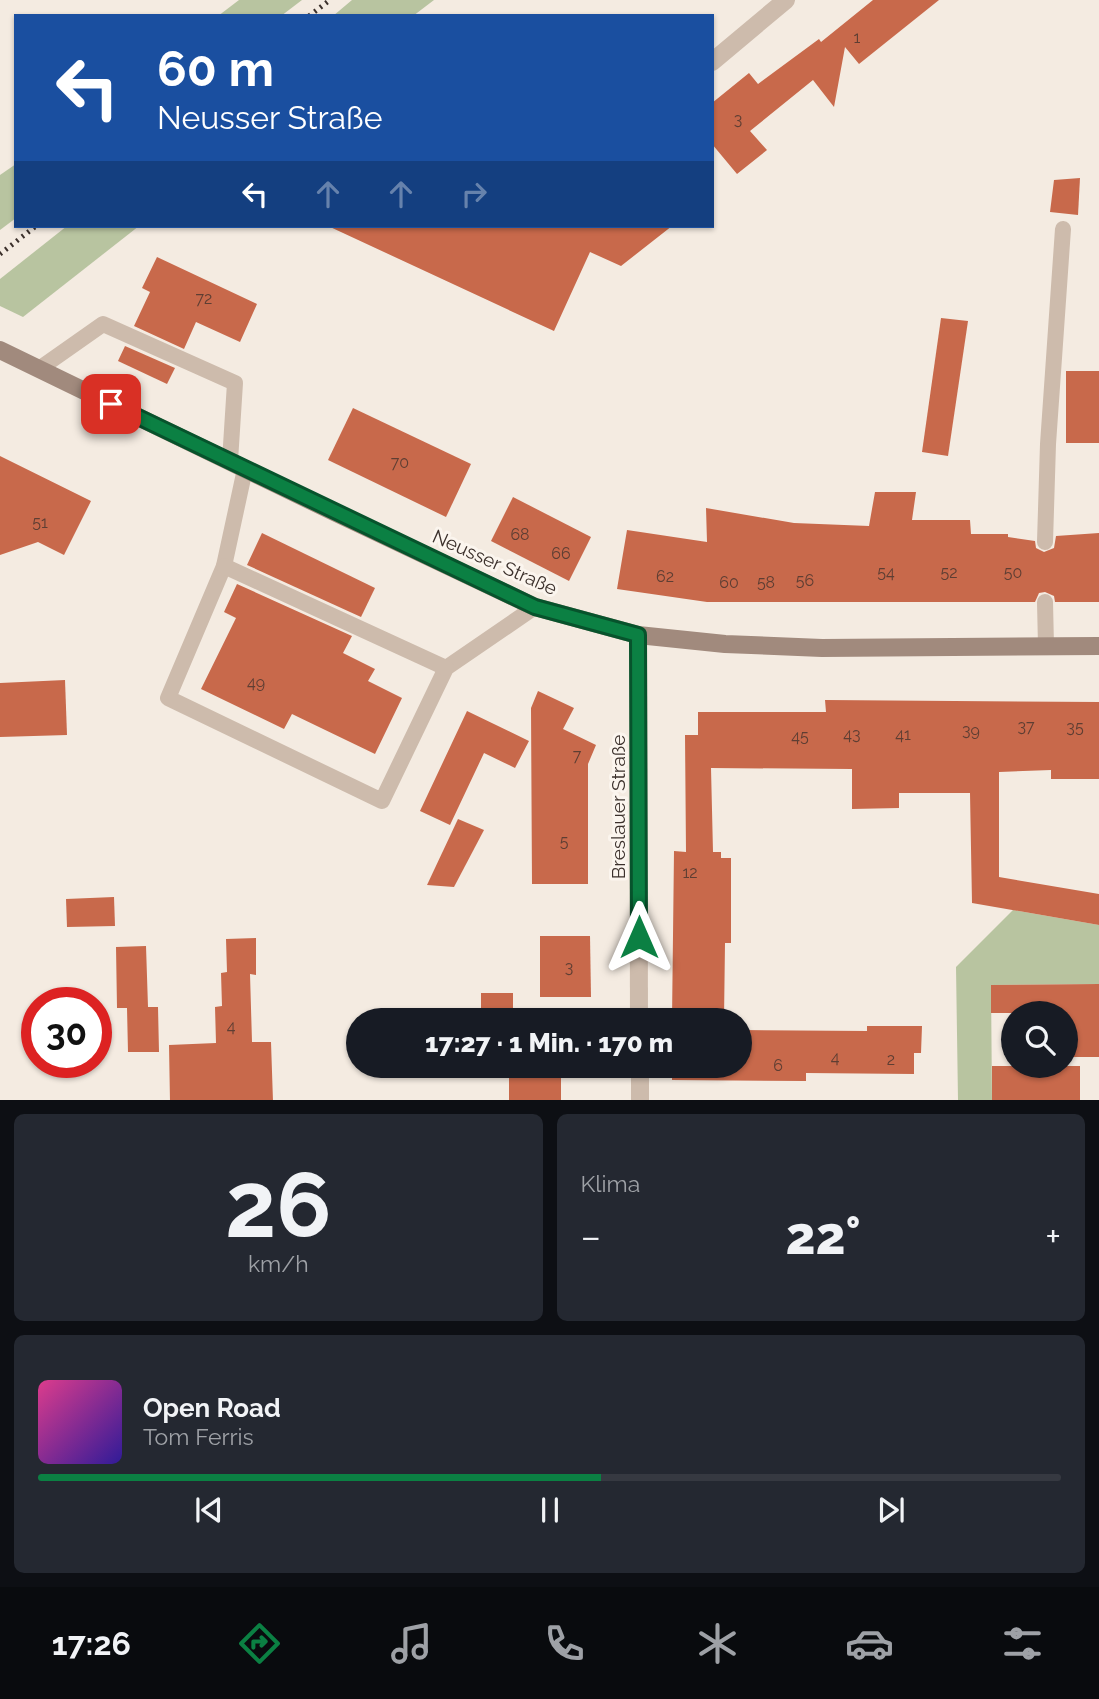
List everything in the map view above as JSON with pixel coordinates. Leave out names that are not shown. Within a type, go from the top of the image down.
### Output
[{"type":"main road","name":"Neusser Straße","points":[[0,350],[535,607],[638,635],[725,645],[822,648],[1099,646]]},
{"type":"street","points":[[714,60],[786,0]]},
{"type":"street","name":"Breslauer Straße","points":[[638,635],[639,1008]]},
{"type":"street","points":[[640,1078],[640,1100]]},
{"type":"lane","points":[[1045,542],[1048,431],[1063,229]]},
{"type":"lane","points":[[39,369],[103,324],[235,383],[237,465],[224,566],[168,698],[382,801],[446,668],[535,607]]},
{"type":"lane","points":[[224,566],[446,668]]},
{"type":"lane","points":[[1045,602],[1046,646]]},
{"type":"green space","points":[[239,0],[302,0],[284,14],[221,14]]},
{"type":"green space","points":[[352,0],[434,0],[416,14],[335,14]]},
{"type":"green space","points":[[14,165],[14,220],[0,230],[0,175]]},
{"type":"green space","points":[[64,228],[136,228],[23,317],[0,306],[0,279]]},
{"type":"green space","points":[[1013,910],[1099,925],[1099,984],[991,985],[992,1100],[958,1100],[956,967]]},
{"type":"building","points":[[873,0],[939,0],[859,64],[845,47],[834,107],[813,80],[750,131],[767,150],[737,174],[714,146],[714,101],[749,73],[758,84],[819,39],[821,42]]},
{"type":"building","points":[[1080,178],[1078,215],[1050,212],[1054,180]]},
{"type":"building","points":[[332,228],[669,228],[621,266],[590,252],[554,331]]},
{"type":"building","points":[[157,257],[257,304],[240,342],[196,322],[184,349],[134,326],[150,292],[142,288]]},
{"type":"building","points":[[941,318],[968,321],[948,456],[922,452]]},
{"type":"building","points":[[125,346],[175,368],[167,384],[118,361]]},
{"type":"building","points":[[1066,371],[1099,371],[1099,443],[1066,443]]},
{"type":"building","points":[[353,408],[471,464],[446,517],[328,460]]},
{"type":"building","points":[[0,456],[91,501],[64,555],[38,542],[0,555]]},
{"type":"building","points":[[875,492],[916,492],[912,520],[970,520],[971,534],[1008,534],[1008,537],[1035,541],[1036,548],[1044,552],[1054,548],[1056,536],[1099,533],[1099,602],[1055,602],[1054,596],[1045,592],[1039,593],[1035,602],[707,602],[617,589],[627,530],[707,542],[706,508],[794,523],[869,526]]},
{"type":"building","points":[[513,497],[591,537],[569,581],[491,541]]},
{"type":"building","points":[[262,533],[375,588],[361,617],[247,565]]},
{"type":"building","points":[[237,584],[352,636],[343,653],[375,669],[368,681],[402,698],[375,754],[292,714],[284,729],[201,689],[236,618],[224,612]]},
{"type":"building","points":[[65,680],[67,735],[0,737],[0,683]]},
{"type":"building","points":[[538,691],[574,708],[563,729],[596,745],[588,764],[588,884],[532,884],[531,708]]},
{"type":"building","points":[[825,700],[1099,702],[1099,779],[1051,779],[1051,770],[999,772],[999,877],[1099,894],[1099,925],[972,903],[970,793],[899,793],[899,808],[852,809],[852,769],[711,768],[713,852],[721,852],[721,858],[731,858],[731,943],[725,943],[724,1008],[672,1008],[674,851],[686,852],[685,735],[698,735],[698,712],[826,712]]},
{"type":"building","points":[[467,711],[529,741],[515,768],[484,753],[450,825],[420,811]]},
{"type":"building","points":[[458,819],[484,830],[454,887],[427,885]]},
{"type":"building","points":[[114,897],[115,926],[67,927],[66,899]]},
{"type":"building","points":[[540,936],[590,936],[591,997],[540,997]]},
{"type":"building","points":[[256,938],[256,975],[250,974],[252,1042],[271,1042],[273,1100],[170,1100],[169,1045],[216,1043],[215,1007],[222,1006],[221,973],[227,972],[226,939]]},
{"type":"building","points":[[146,946],[148,1007],[158,1007],[159,1052],[128,1052],[127,1008],[117,1008],[116,947]]},
{"type":"building","points":[[1099,984],[1099,1057],[1078,1057],[1078,1001],[1001,1001],[1001,1013],[991,1013],[991,985]]},
{"type":"building","points":[[481,993],[513,993],[513,1008],[481,1008]]},
{"type":"building","points":[[867,1026],[922,1026],[921,1053],[914,1053],[914,1074],[806,1073],[806,1081],[672,1080],[752,1078],[752,1030],[867,1031]]},
{"type":"building","points":[[992,1066],[1001,1066],[1001,1078],[1078,1078],[1080,1066],[1080,1100],[992,1100]]},
{"type":"building","points":[[509,1078],[561,1078],[561,1100],[509,1100]]},
{"type":"railway","points":[[312,14],[330,0]]},
{"type":"railway","points":[[0,254],[33,228]]},
{"type":"route","points":[[111,404],[535,607],[638,635],[639,937]]}]
